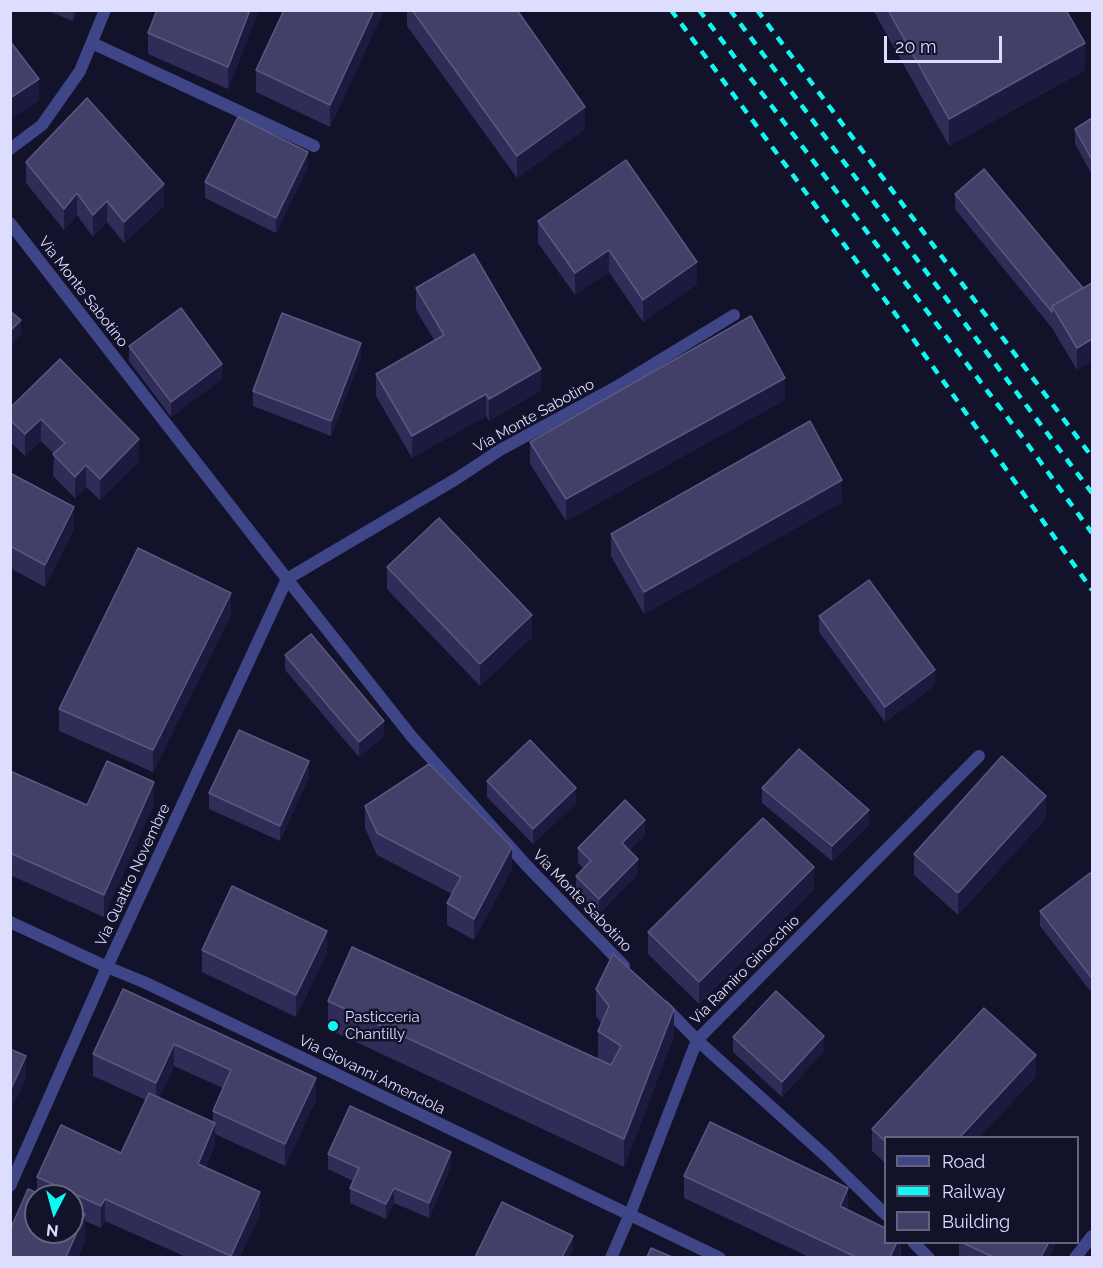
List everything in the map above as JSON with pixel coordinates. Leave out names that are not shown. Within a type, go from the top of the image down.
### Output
[{"type":"street","points":[[10,149],[42,125],[80,71],[105,10]]},
{"type":"street","points":[[92,43],[314,146]]},
{"type":"street","name":"Via Monte Sabotino","points":[[10,223],[412,737],[527,866],[632,974]]},
{"type":"street","name":"Via Monte Sabotino","points":[[287,579],[456,479],[500,450],[616,387],[734,315]]},
{"type":"street","name":"Via Quattro Novembre","points":[[10,1186],[107,967],[287,579]]},
{"type":"street","name":"Via Ramiro Ginocchio","points":[[611,1257],[630,1214],[697,1040],[979,756]]},
{"type":"street","name":"Via Giovanni Amendola","points":[[10,922],[156,988],[720,1257]]},
{"type":"street","points":[[656,999],[697,1040],[829,1159],[884,1214]]},
{"type":"street","points":[[1075,1257],[1092,1236]]},
{"type":"street","points":[[915,1244],[928,1257]]},
{"type":"building","points":[[157,10],[250,10],[228,67],[148,33]]},
{"type":"building","points":[[284,10],[374,10],[330,105],[256,70]]},
{"type":"building","points":[[412,10],[517,10],[585,107],[517,156]]},
{"type":"building","points":[[888,10],[1066,10],[1085,43],[949,119]]},
{"type":"building","points":[[10,41],[39,79],[10,98]]},
{"type":"building","points":[[87,98],[164,184],[124,222],[107,201],[93,215],[77,193],[64,209],[26,162]]},
{"type":"building","points":[[238,117],[308,152],[276,218],[205,182]]},
{"type":"building","points":[[1092,118],[1092,160],[1075,129]]},
{"type":"building","points":[[626,160],[697,262],[643,300],[609,250],[575,273],[538,221]]},
{"type":"building","points":[[984,169],[1083,288],[1052,306],[1052,312],[955,194]]},
{"type":"building","points":[[474,254],[541,369],[489,399],[486,394],[412,436],[376,374],[444,335],[416,288]]},
{"type":"building","points":[[1092,283],[1092,339],[1077,348],[1052,306]]},
{"type":"building","points":[[181,308],[222,364],[171,402],[129,346]]},
{"type":"building","points":[[10,311],[21,320],[10,331]]},
{"type":"building","points":[[282,313],[361,343],[331,421],[253,391]]},
{"type":"building","points":[[751,316],[785,378],[566,499],[530,442]]},
{"type":"building","points":[[60,359],[139,439],[100,479],[86,465],[75,477],[53,454],[65,443],[41,419],[25,434],[10,420],[10,408]]},
{"type":"building","points":[[810,421],[842,480],[644,592],[611,534]]},
{"type":"building","points":[[10,473],[74,507],[45,565],[10,546]]},
{"type":"building","points":[[439,518],[532,615],[480,664],[387,567]]},
{"type":"building","points":[[138,548],[231,593],[153,750],[59,709]]},
{"type":"building","points":[[869,580],[935,670],[885,707],[819,616]]},
{"type":"building","points":[[311,634],[384,721],[359,742],[285,655]]},
{"type":"building","points":[[239,730],[309,761],[280,826],[209,793]]},
{"type":"building","points":[[530,740],[576,788],[533,829],[487,781]]},
{"type":"building","points":[[799,749],[869,810],[832,846],[762,788]]},
{"type":"building","points":[[1002,756],[1046,796],[958,893],[914,854]]},
{"type":"building","points":[[107,761],[154,782],[104,895],[10,853],[10,771],[87,805]]},
{"type":"building","points":[[429,764],[512,847],[474,919],[447,903],[461,877],[377,833],[365,806]]},
{"type":"building","points":[[625,800],[645,820],[622,843],[638,859],[599,899],[576,876],[591,861],[578,848]]},
{"type":"building","points":[[763,818],[814,867],[699,982],[648,932]]},
{"type":"building","points":[[1090,873],[1092,876],[1091,977],[1040,911]]},
{"type":"building","points":[[232,886],[327,931],[296,995],[202,950]]},
{"type":"building","points":[[352,947],[611,1065],[621,1046],[598,1031],[609,1006],[596,989],[613,954],[674,1009],[624,1139],[328,1001]]},
{"type":"building","points":[[123,989],[316,1078],[285,1144],[213,1111],[231,1070],[174,1044],[156,1083],[93,1054]]},
{"type":"building","points":[[776,991],[824,1036],[782,1082],[733,1037]]},
{"type":"building","points":[[984,1008],[1036,1055],[961,1136],[884,1136],[884,1140],[872,1129]]},
{"type":"building","points":[[10,1049],[26,1056],[10,1091]]},
{"type":"building","points":[[149,1093],[215,1123],[198,1164],[260,1192],[231,1256],[105,1199],[101,1206],[84,1198],[84,1184],[52,1184],[37,1177],[61,1125],[121,1153]]},
{"type":"building","points":[[350,1106],[451,1152],[429,1203],[394,1188],[386,1204],[350,1188],[359,1168],[328,1154]]},
{"type":"building","points":[[710,1122],[848,1188],[840,1206],[884,1228],[884,1244],[896,1244],[890,1257],[856,1257],[684,1176]]},
{"type":"building","points":[[24,1198],[24,1244],[72,1244],[66,1257],[10,1257],[10,1230]]},
{"type":"building","points":[[502,1202],[573,1236],[562,1257],[475,1257]]},
{"type":"building","points":[[965,1244],[1048,1244],[1041,1257],[993,1257]]},
{"type":"building","points":[[651,1248],[672,1257],[647,1257]]},
{"type":"railway","points":[[671,10],[894,312],[1092,590]]},
{"type":"railway","points":[[699,10],[1026,442],[1092,533]]},
{"type":"railway","points":[[730,10],[1092,493]]},
{"type":"railway","points":[[757,10],[1092,457]]},
{"type":"place","name":"Pasticceria Chantilly","points":[[333,1026]]}]
